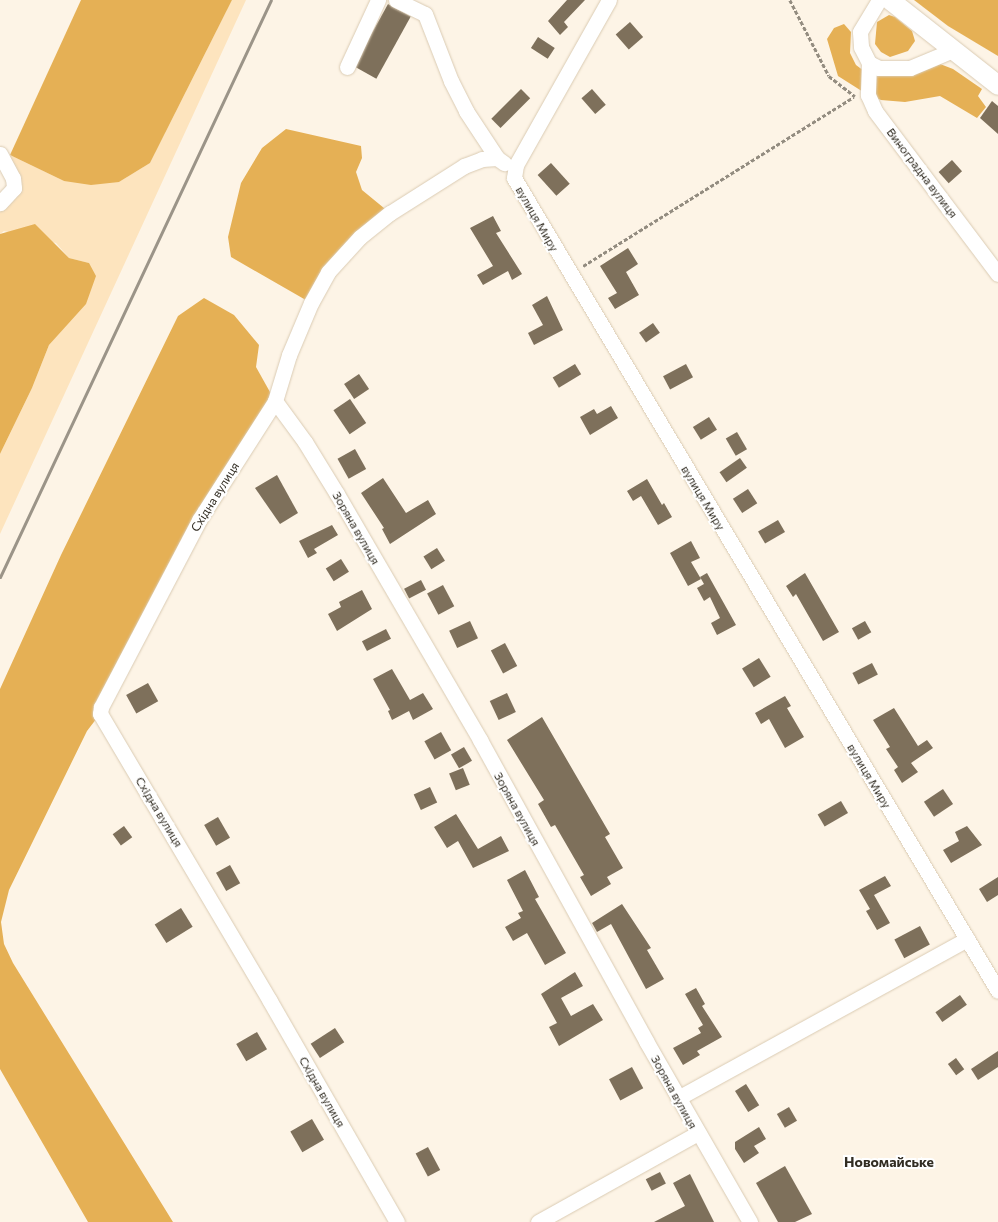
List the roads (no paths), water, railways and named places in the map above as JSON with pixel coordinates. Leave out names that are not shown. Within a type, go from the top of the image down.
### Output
[{"type":"main road","points":[[890,0],[906,7],[953,50],[998,86]]},
{"type":"street","points":[[346,67],[378,0]]},
{"type":"street","points":[[396,0],[419,9],[429,19],[451,81],[466,111],[497,158],[513,170],[609,0]]},
{"type":"street","points":[[879,0],[860,32],[861,47],[869,64],[879,68],[910,68],[953,50]]},
{"type":"street","name":"Виноградна вулиця","points":[[869,64],[867,82],[868,95],[876,112],[998,274]]},
{"type":"street","points":[[275,401],[290,355],[311,303],[328,272],[360,237],[390,213],[464,166],[482,159],[497,158]]},
{"type":"street","points":[[0,203],[14,188],[4,160]]},
{"type":"street","name":"вулиця Миру","points":[[513,170],[518,188],[998,991]]},
{"type":"street","name":"Зоряна вулиця","points":[[275,401],[305,442],[337,494],[480,740],[678,1098],[750,1222]]},
{"type":"street","name":"Східна вулиця","points":[[275,401],[200,520],[101,707],[100,714],[270,1001],[397,1222]]},
{"type":"street","points":[[678,1098],[967,939]]},
{"type":"street","points":[[538,1222],[698,1133]]},
{"type":"railway","points":[[0,577],[271,0]]},
{"type":"district","name":"Новомайське","points":[[889,1162]]}]
